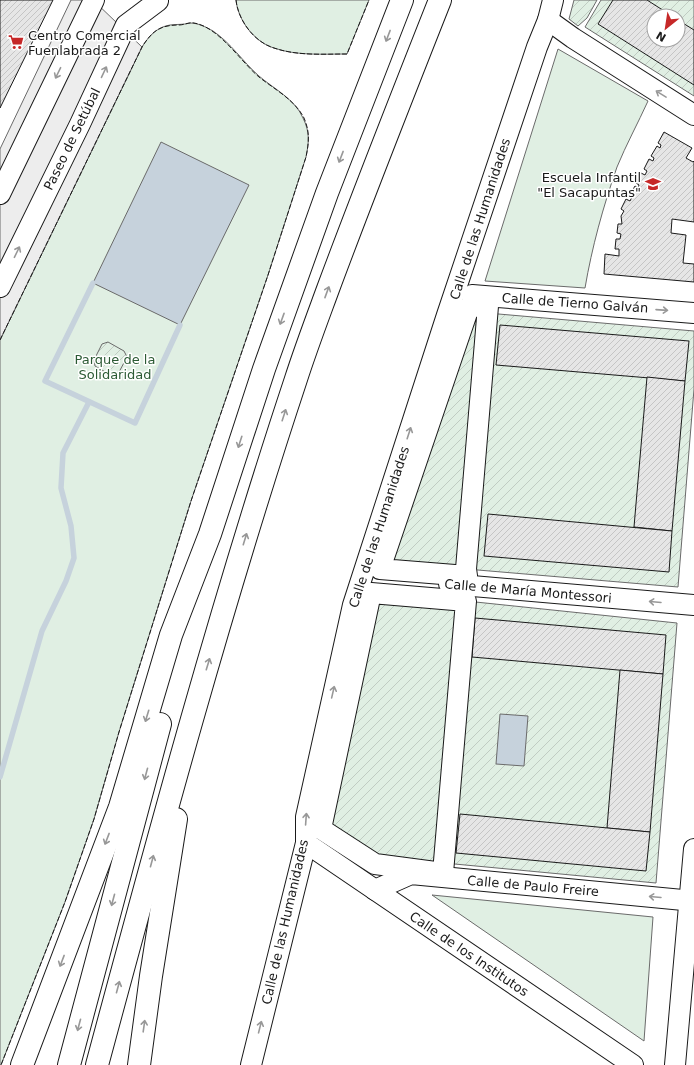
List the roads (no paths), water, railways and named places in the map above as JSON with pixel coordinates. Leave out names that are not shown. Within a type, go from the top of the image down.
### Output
[{"type":"highway","points":[[22,1065],[120,807],[171,636],[210,534],[264,369],[327,193],[402,0]]},
{"type":"highway","points":[[97,1065],[160,831],[197,701],[296,376],[361,200],[440,0]]},
{"type":"highway","points":[[69,1065],[210,534]]},
{"type":"highway","points":[[139,1065],[152,968],[197,701]]},
{"type":"street","points":[[0,194],[94,0]]},
{"type":"street","name":"Paseo de Setúbal","points":[[0,287],[80,124],[126,25],[162,0]]},
{"type":"street","name":"Calle de las Humanidades","points":[[251,1065],[306,843],[307,810],[353,605],[447,315],[456,292],[527,76],[548,20],[553,0]]},
{"type":"street","points":[[548,20],[573,38],[694,115]]},
{"type":"street","name":"Calle de Tierno Galván","points":[[456,292],[489,297],[694,313]]},
{"type":"street","points":[[488,306],[466,569],[467,576],[380,569],[469,307],[488,306]]},
{"type":"street","name":"Calle de María Montessori","points":[[362,577],[694,605]]},
{"type":"street","points":[[371,593],[466,601],[443,873],[375,864],[321,829],[371,593]]},
{"type":"street","name":"Calle de los Institutos","points":[[306,843],[633,1065]]},
{"type":"street","points":[[675,1065],[692,901],[694,849]]},
{"type":"street","name":"Calle de Paulo Freire","points":[[375,890],[411,874],[692,901]]},
{"type":"waterway","points":[[93,283],[45,381],[135,423],[180,325]]},
{"type":"waterway","points":[[0,777],[42,631],[66,581],[74,558],[71,526],[61,488],[63,453],[89,402]]},
{"type":"place","name":"Centro Comercial Fuenlabrada 2","points":[[16,42]]},
{"type":"place","name":"Escuela Infantil \"El Sacapuntas\"","points":[[653,184]]},
{"type":"park label","name":"Parque de la Solidaridad","points":[[115,366]]}]
